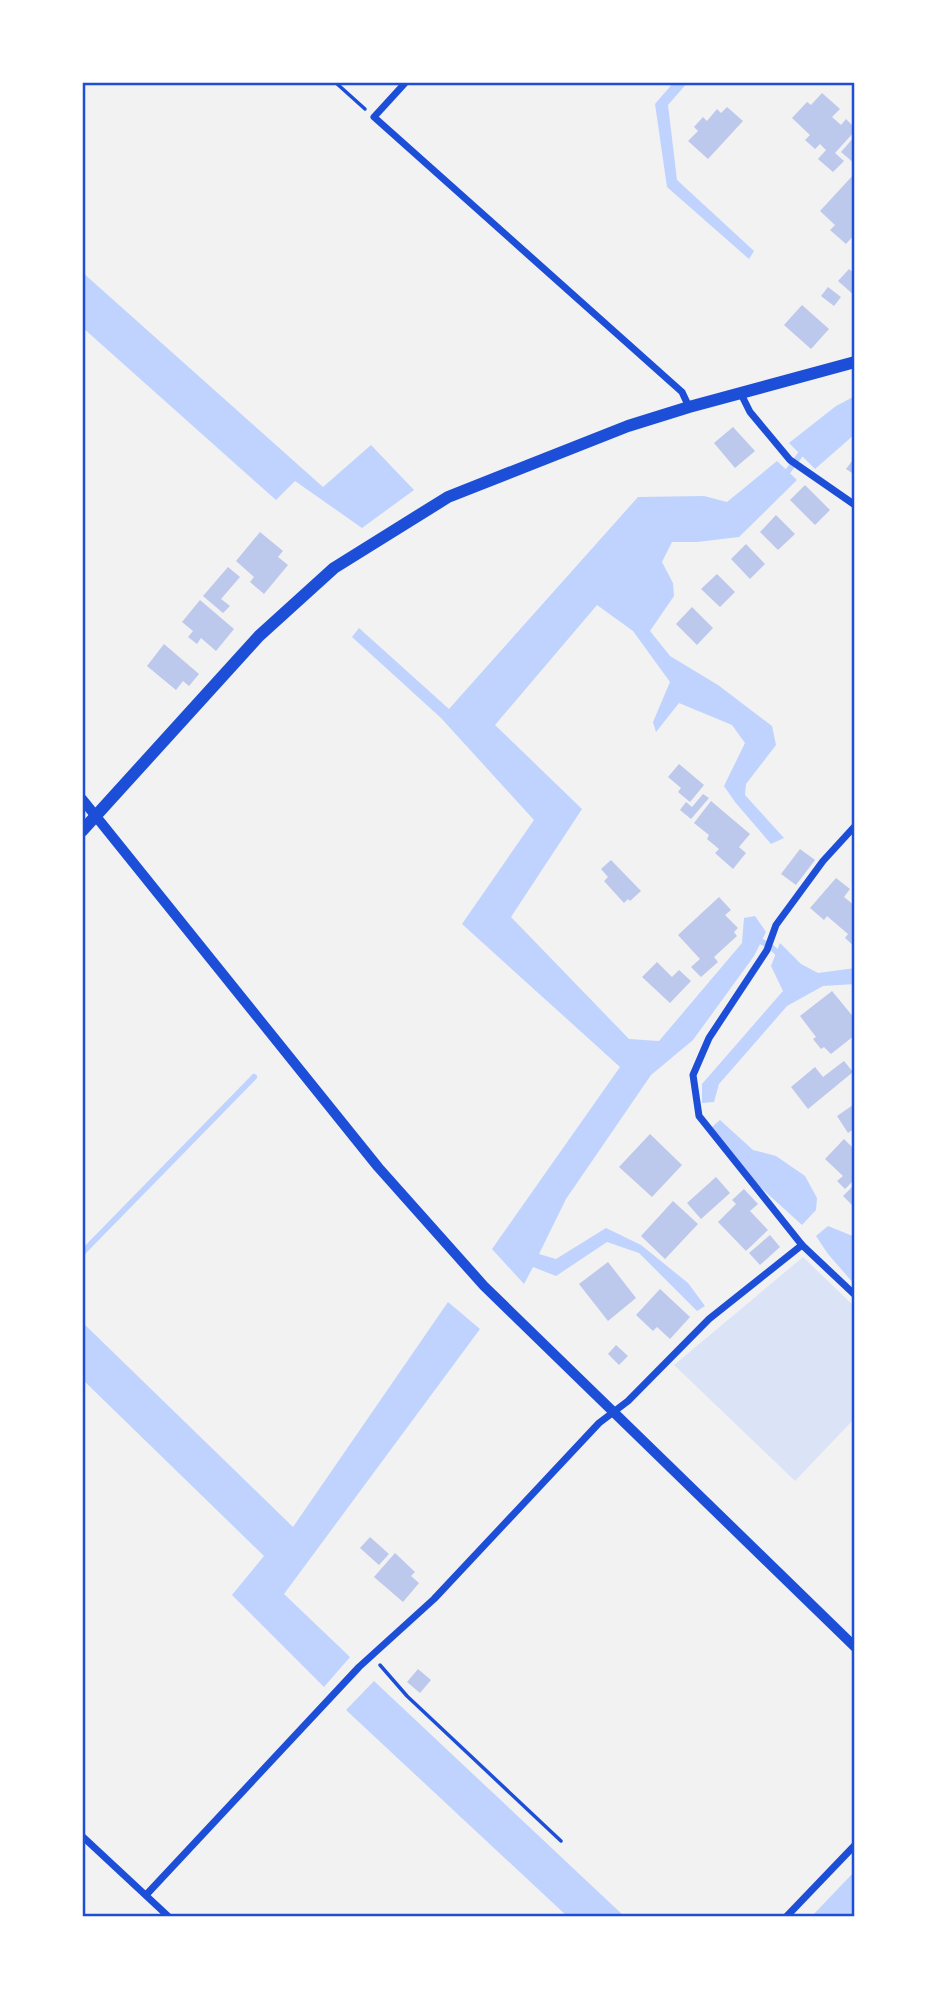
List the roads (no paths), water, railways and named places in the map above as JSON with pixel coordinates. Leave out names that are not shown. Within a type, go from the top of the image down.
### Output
[{"type":"main road","points":[[82,831],[259,636],[334,568],[448,497],[628,426],[855,362]]},
{"type":"street","points":[[406,82],[374,117],[682,392],[689,407]]},
{"type":"street","points":[[741,394],[750,412],[790,460],[855,505]]},
{"type":"street","points":[[82,799],[378,1167],[484,1286],[855,1647]]},
{"type":"street","points":[[855,826],[823,861],[776,925],[767,950],[709,1038],[692,1075],[699,1116],[802,1245],[855,1295]]},
{"type":"street","points":[[146,1895],[372,1655],[434,1599],[599,1423],[628,1401],[709,1319],[802,1245]]},
{"type":"street","points":[[82,1836],[169,1917]]},
{"type":"street","points":[[786,1917],[855,1845]]},
{"type":"water","points":[[674,82],[688,82],[668,105],[677,180],[754,251],[749,259],[667,187],[655,104]]},
{"type":"water","points":[[82,272],[323,487],[371,445],[414,490],[362,528],[295,481],[276,500],[82,327]]},
{"type":"water","points":[[855,396],[855,434],[815,469],[789,443],[836,406]]},
{"type":"water","points":[[777,461],[797,480],[739,537],[672,542],[662,562],[673,583],[674,596],[650,631],[670,656],[718,685],[772,726],[776,745],[746,784],[745,795],[784,838],[771,844],[724,786],[745,743],[732,725],[679,703],[656,732],[653,722],[670,682],[633,631],[597,605],[495,725],[582,809],[511,917],[629,1039],[659,1041],[742,943],[744,918],[755,916],[766,932],[754,956],[693,1040],[651,1075],[566,1199],[539,1254],[556,1259],[606,1228],[641,1245],[688,1283],[705,1306],[697,1311],[639,1253],[607,1242],[556,1276],[533,1267],[524,1284],[492,1249],[620,1067],[462,924],[534,820],[441,718],[352,637],[359,628],[449,709],[638,497],[704,496],[727,502]]},
{"type":"water","points":[[780,943],[801,964],[818,973],[855,968],[855,984],[823,986],[787,1006],[719,1084],[714,1102],[702,1103],[702,1084],[783,991],[771,966]]},
{"type":"water","points":[[720,1120],[753,1150],[776,1156],[805,1176],[817,1198],[816,1210],[802,1225],[758,1185],[712,1127]]},
{"type":"water","points":[[828,1226],[855,1237],[855,1285],[816,1236]]},
{"type":"water","points":[[448,1302],[480,1329],[284,1594],[350,1657],[324,1687],[232,1595],[264,1556],[82,1379],[82,1322],[293,1527]]},
{"type":"water","points":[[374,1681],[625,1917],[568,1917],[346,1710]]},
{"type":"water","points":[[855,1871],[855,1917],[811,1917]]},
{"type":"waterway","points":[[788,471],[800,455]]},
{"type":"waterway","points":[[755,939],[775,950],[780,956]]},
{"type":"waterway","points":[[82,1253],[254,1077]]}]
